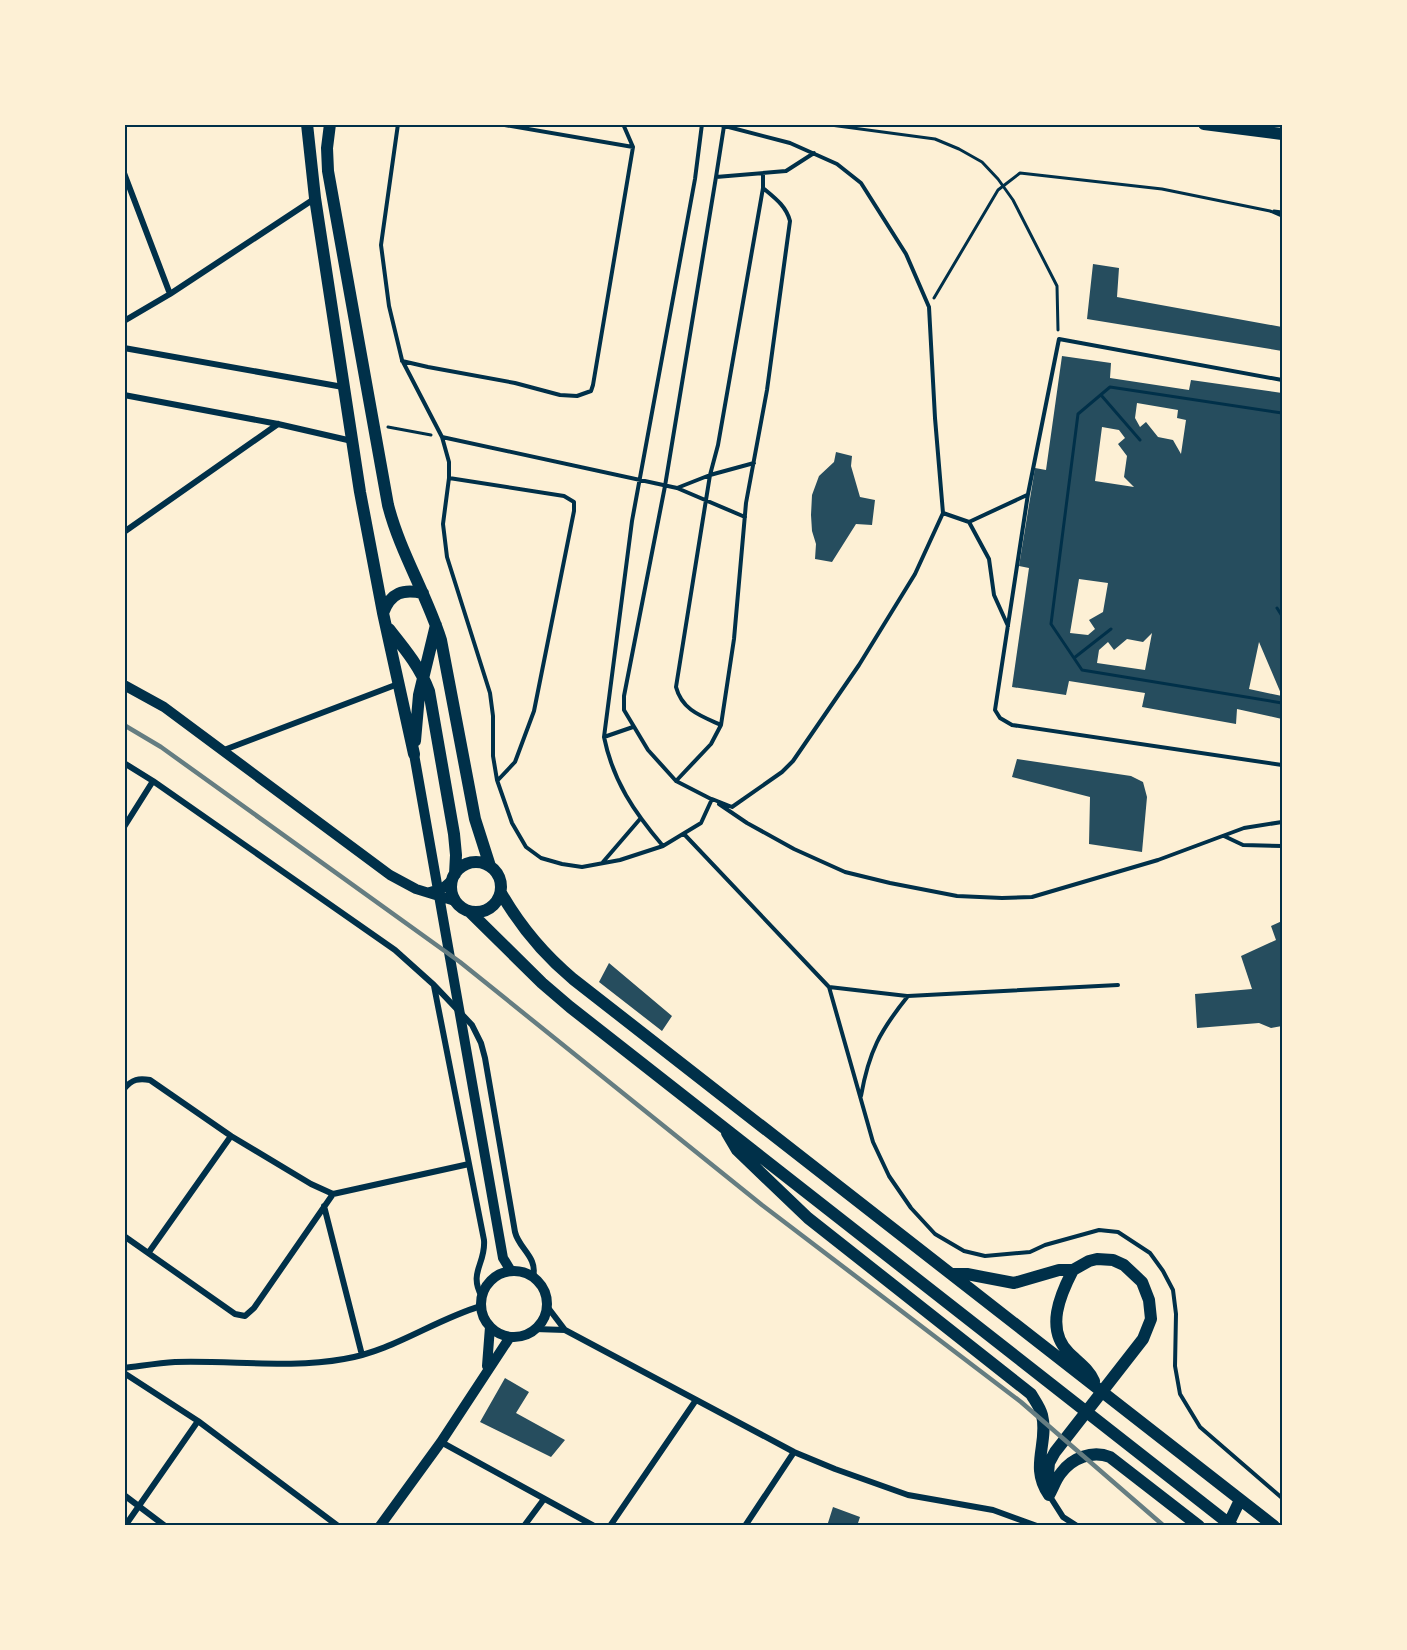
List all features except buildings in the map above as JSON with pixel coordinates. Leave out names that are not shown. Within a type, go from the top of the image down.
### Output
[{"type":"main road","points":[[307,124],[315,198],[352,441],[383,613],[414,758],[500,1238],[503,1258],[499,1275]]},
{"type":"main road","points":[[330,124],[327,148],[328,171],[393,523],[441,640],[475,819],[490,866],[500,878],[501,892],[522,925],[554,964],[610,1010],[1274,1526]]},
{"type":"main road","points":[[328,171],[337,124]]},
{"type":"main road","points":[[1204,124],[1282,134]]},
{"type":"main road","points":[[343,381],[364,372]]},
{"type":"main road","points":[[383,613],[387,603],[395,595],[407,591],[423,594]]},
{"type":"main road","points":[[414,758],[417,705],[436,624]]},
{"type":"main road","points":[[386,626],[411,656],[429,691],[454,834],[456,855],[451,888],[455,902]]},
{"type":"main road","points":[[124,685],[164,706],[377,867],[403,883],[455,902],[470,912],[542,983],[570,1007],[1230,1524],[1240,1500]]},
{"type":"main road","points":[[430,892],[442,888],[460,868],[475,862],[490,866]]},
{"type":"main road","points":[[470,912],[478,912],[493,906],[501,892]]},
{"type":"main road","points":[[724,1128],[737,1150],[808,1218],[1031,1394],[1039,1406],[1042,1417],[1039,1468],[1042,1485],[1049,1495]]},
{"type":"main road","points":[[503,1258],[512,1271]]},
{"type":"main road","points":[[951,1274],[967,1274],[1014,1282],[1059,1270],[1073,1270],[1097,1259],[1113,1260],[1125,1265],[1142,1282],[1149,1300],[1151,1319],[1143,1339],[1055,1452],[1049,1463],[1047,1474],[1049,1495]]},
{"type":"main road","points":[[1073,1270],[1058,1304],[1057,1327],[1067,1351],[1086,1368],[1096,1387]]},
{"type":"main road","points":[[512,1271],[532,1277],[544,1293],[546,1305],[543,1319],[526,1335],[510,1337],[496,1332],[485,1319],[481,1302],[487,1285],[499,1275],[512,1271]]},
{"type":"main road","points":[[485,1372],[490,1327]]},
{"type":"main road","points":[[380,1526],[441,1442],[510,1337]]},
{"type":"main road","points":[[1049,1495],[1060,1473],[1073,1462],[1092,1454],[1110,1457],[1199,1526]]},
{"type":"street","points":[[124,173],[170,294]]},
{"type":"street","points":[[124,321],[170,294],[315,198]]},
{"type":"street","points":[[124,348],[343,381]]},
{"type":"street","points":[[124,395],[278,424],[352,441]]},
{"type":"street","points":[[124,532],[278,424]]},
{"type":"street","points":[[224,750],[398,684]]},
{"type":"street","points":[[124,763],[395,951],[434,985],[472,1025],[481,1042],[515,1232],[518,1241],[533,1263],[532,1277]]},
{"type":"street","points":[[124,828],[153,781]]},
{"type":"street","points":[[124,1368],[174,1362],[299,1363],[343,1359],[362,1355],[481,1302],[476,1281],[484,1244],[434,985]]},
{"type":"street","points":[[124,1089],[133,1080],[139,1078],[150,1080],[231,1136],[311,1184],[333,1194],[469,1164]]},
{"type":"street","points":[[148,1252],[231,1136]]},
{"type":"street","points":[[124,1236],[235,1314],[245,1316],[254,1308],[333,1194]]},
{"type":"street","points":[[324,1206],[362,1355]]},
{"type":"street","points":[[546,1305],[565,1330],[794,1452],[889,1489],[909,1495],[993,1510],[1036,1526]]},
{"type":"street","points":[[535,1329],[565,1330]]},
{"type":"street","points":[[124,1373],[198,1421],[338,1526]]},
{"type":"street","points":[[610,1526],[696,1400]]},
{"type":"street","points":[[125,1526],[198,1421]]},
{"type":"street","points":[[441,1442],[594,1526]]},
{"type":"street","points":[[745,1526],[794,1452]]},
{"type":"street","points":[[124,1495],[165,1526]]},
{"type":"street","points":[[1049,1495],[1062,1516],[1077,1526]]},
{"type":"street","points":[[524,1526],[544,1499]]},
{"type":"lane","points":[[398,124],[381,245],[389,306],[402,360],[442,437],[449,462],[443,524],[444,539],[467,623],[490,693],[493,716],[493,756],[497,780],[512,823],[526,847],[541,858],[582,867],[620,860],[663,846],[701,823],[712,799]]},
{"type":"lane","points":[[499,124],[633,147]]},
{"type":"lane","points":[[402,360],[515,383],[560,395],[577,396],[591,391],[606,316],[633,147],[623,124]]},
{"type":"lane","points":[[663,846],[640,819],[616,778],[604,737],[639,480],[695,179],[702,124]]},
{"type":"lane","points":[[717,124],[790,143],[837,164],[861,183],[906,254],[929,307],[934,418],[943,513],[915,574],[859,665],[793,761],[782,772],[732,807],[676,782],[648,750],[624,710],[624,696],[664,486],[724,126]]},
{"type":"lane","points":[[716,177],[786,171],[814,153]]},
{"type":"lane","points":[[721,725],[685,706],[679,698],[676,687],[710,475],[718,445],[763,188],[763,174]]},
{"type":"lane","points":[[676,782],[711,744],[721,725],[734,639],[745,517],[767,390],[790,221],[788,212],[782,204],[763,188]]},
{"type":"lane","points":[[1282,380],[1059,339],[1028,494],[995,710],[1000,718],[1012,725],[1282,765]]},
{"type":"lane","points":[[442,437],[677,488],[745,517]]},
{"type":"lane","points":[[677,488],[710,475],[754,463]]},
{"type":"lane","points":[[449,478],[564,496],[574,502],[534,711],[514,762],[497,780]]},
{"type":"lane","points":[[969,522],[1028,494]]},
{"type":"lane","points":[[943,513],[969,522],[984,547],[989,559],[994,595],[1008,627]]},
{"type":"lane","points":[[604,737],[633,728]]},
{"type":"lane","points":[[712,799],[747,823],[845,872],[890,884],[957,896],[1002,898],[1032,897],[1158,860],[1244,828],[1282,822]]},
{"type":"lane","points":[[602,863],[640,819]]},
{"type":"lane","points":[[684,834],[829,987],[873,1142],[895,1184],[911,1208],[935,1234],[964,1251],[985,1256],[1030,1252],[1045,1245],[1099,1230],[1118,1232],[1150,1253],[1173,1290],[1176,1314],[1175,1366],[1180,1394],[1200,1427],[1282,1498]]},
{"type":"lane","points":[[1224,836],[1244,845],[1282,846]]},
{"type":"lane","points":[[829,987],[908,996],[1118,985]]},
{"type":"lane","points":[[861,1100],[867,1065],[885,1025],[908,996]]},
{"type":"path","points":[[823,124],[935,139],[960,149],[982,162],[1013,200],[1057,286]]},
{"type":"path","points":[[929,307],[998,190],[1020,173],[1162,189],[1282,214]]},
{"type":"path","points":[[1282,413],[1110,387],[1078,414],[1051,624],[1082,670],[1282,703]]},
{"type":"path","points":[[1101,395],[1140,440]]},
{"type":"path","points":[[374,424],[442,437]]},
{"type":"path","points":[[1277,608],[1282,615]]},
{"type":"path","points":[[1074,658],[1111,629]]},
{"type":"railway","points":[[124,725],[161,747],[460,962],[762,1205],[1021,1402],[1164,1526]]}]
